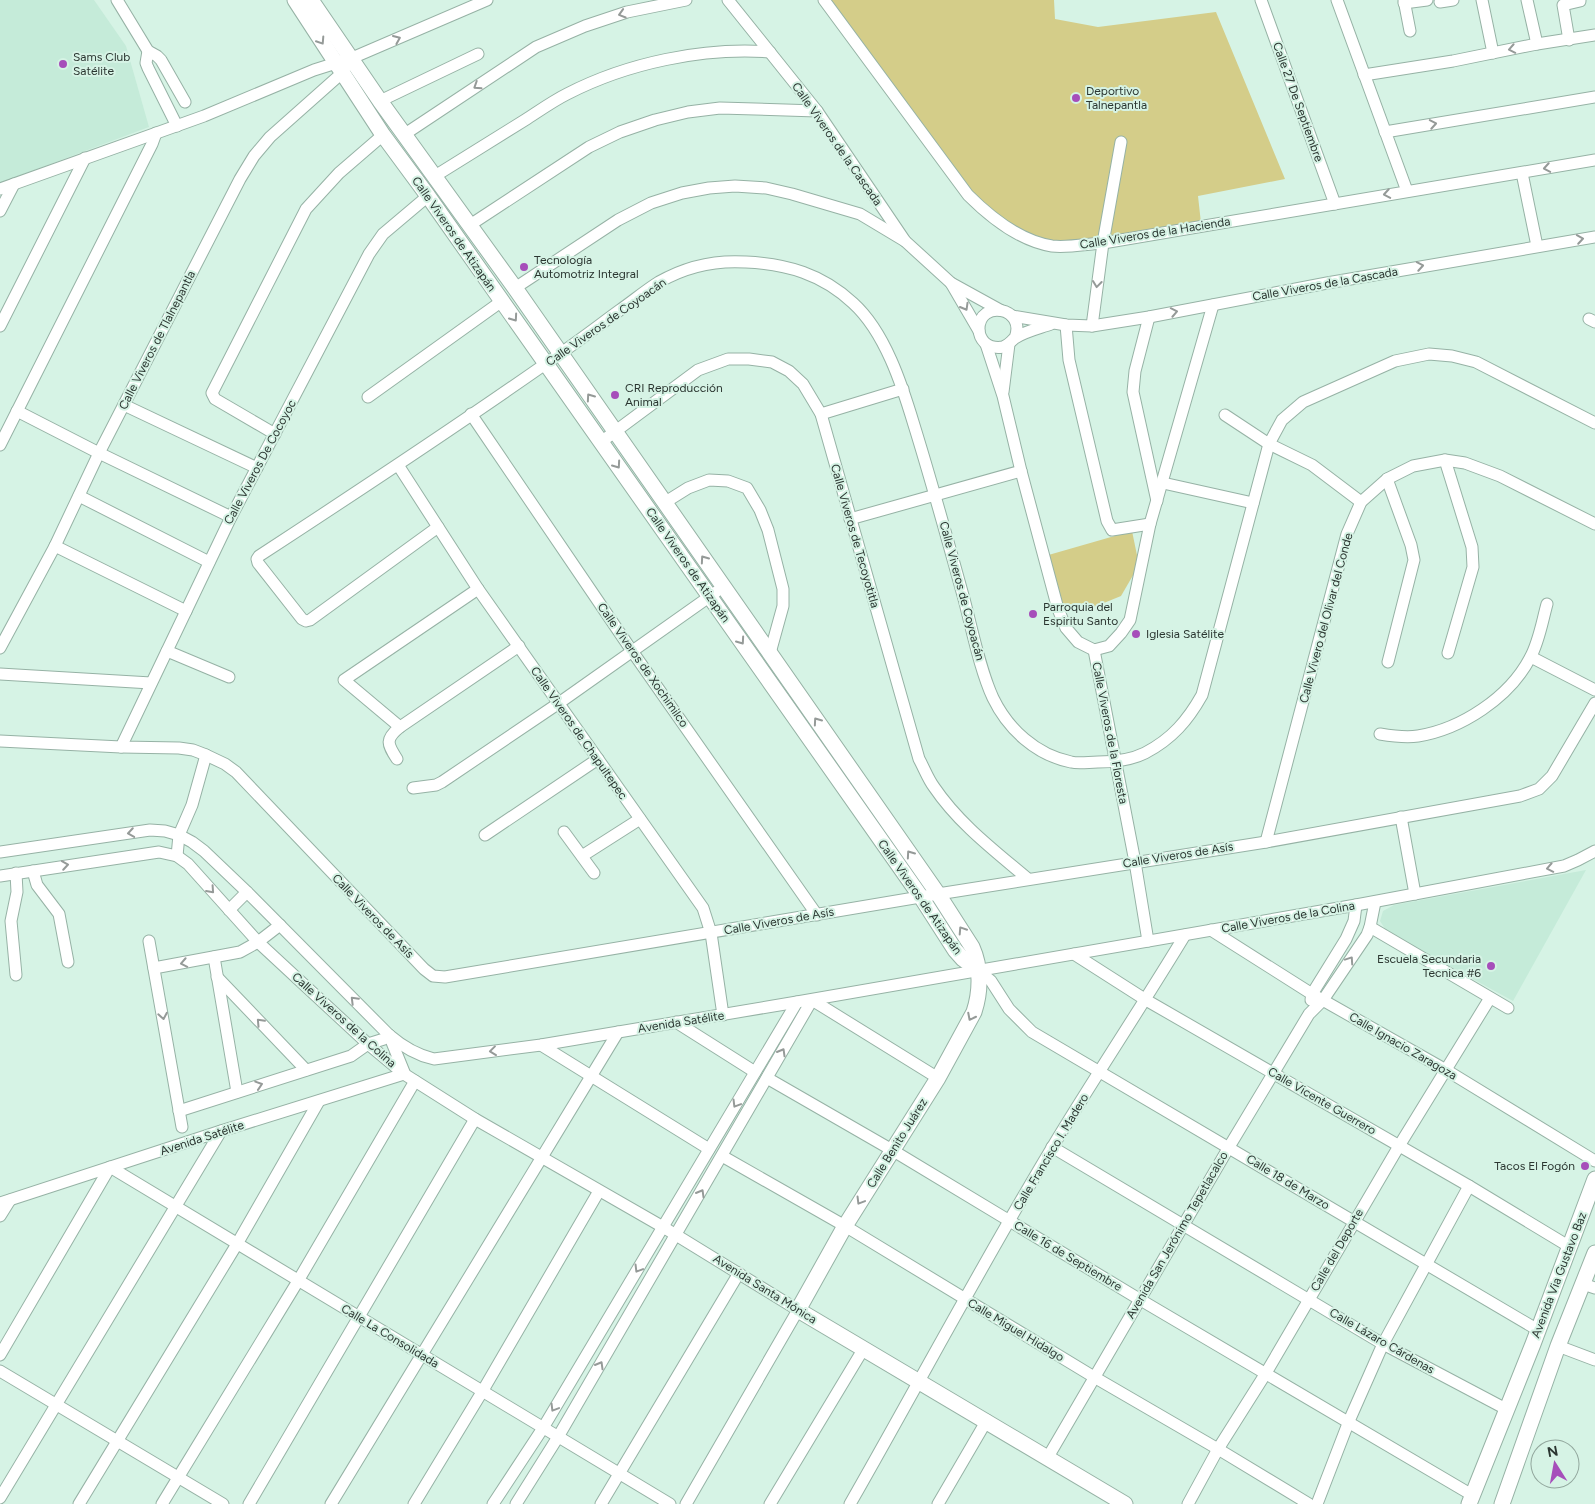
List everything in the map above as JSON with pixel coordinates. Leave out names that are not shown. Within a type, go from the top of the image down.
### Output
[{"type":"main road","name":"Calle Viveros de Atizapán","points":[[295,0],[383,135],[502,300],[710,596],[921,897],[955,950],[978,970]]},
{"type":"main road","name":"Calle Viveros de Atizapán","points":[[311,0],[380,101],[515,288],[938,894],[972,946],[978,970]]},
{"type":"main road","name":"Calle Benito Juárez","points":[[798,1310],[845,1226],[938,1078],[974,1012],[979,988],[978,970]]},
{"type":"main road","name":"Avenida Via Gustavo Baz","points":[[1473,1501],[1506,1409],[1536,1337],[1595,1179]]},
{"type":"main road","name":"Avenida Via Gustavo Baz","points":[[1502,1504],[1558,1346],[1590,1280],[1595,1253]]},
{"type":"main road","name":"Avenida Santa Mónica","points":[[798,1310],[987,1420],[1125,1504]]},
{"type":"main road","name":"Avenida Via Gustavo Baz","points":[[1492,1504],[1533,1374],[1536,1337]]},
{"type":"main road","name":"Avenida Via Gustavo Baz","points":[[1473,1501],[1533,1374],[1558,1346]]},
{"type":"street","points":[[117,0],[148,51],[161,60],[185,102]]},
{"type":"street","points":[[352,58],[487,0]]},
{"type":"street","points":[[405,134],[536,47],[585,26],[626,12],[686,0]]},
{"type":"street","name":"Calle Viveros de la Cascada","points":[[728,0],[817,111],[905,240],[951,283],[1000,310]]},
{"type":"street","name":"Calle Viveros de la Hacienda","points":[[824,0],[968,195],[983,210],[1007,228],[1036,242],[1054,246],[1102,243],[1595,160]]},
{"type":"street","name":"Calle 27 De Septiembre","points":[[1261,0],[1335,204]]},
{"type":"street","points":[[1337,0],[1407,191]]},
{"type":"street","points":[[1410,31],[1405,5],[1427,0]]},
{"type":"street","points":[[1440,2],[1453,0]]},
{"type":"street","points":[[1482,0],[1493,53]]},
{"type":"street","points":[[1527,0],[1537,44]]},
{"type":"street","points":[[1569,40],[1563,5],[1580,2],[1580,0]]},
{"type":"street","points":[[1364,75],[1537,44],[1595,36]]},
{"type":"street","points":[[435,176],[567,94],[627,69],[657,61],[718,52],[747,50],[770,52]]},
{"type":"street","points":[[148,51],[146,63],[177,126]]},
{"type":"street","points":[[380,101],[478,54]]},
{"type":"street","name":"Calle Viveros de Tlalnepantla","points":[[0,648],[55,546],[99,453],[240,178],[254,156],[270,137],[339,68],[352,58]]},
{"type":"street","points":[[0,189],[204,116],[314,70],[339,68]]},
{"type":"street","points":[[1385,132],[1595,96]]},
{"type":"street","points":[[470,225],[589,147],[620,132],[655,120],[688,112],[720,108],[817,111]]},
{"type":"street","points":[[0,445],[148,153],[156,133]]},
{"type":"street","points":[[275,434],[214,399],[212,393],[306,209],[339,173],[383,135]]},
{"type":"street","points":[[1092,326],[1102,243],[1120,142]]},
{"type":"street","points":[[0,326],[85,158]]},
{"type":"street","points":[[1522,173],[1537,246]]},
{"type":"street","points":[[0,211],[14,184]]},
{"type":"street","points":[[515,288],[618,220],[651,204],[682,193],[709,188],[735,186],[766,188],[792,194],[860,214],[905,240]]},
{"type":"street","name":"Calle Viveros De Cocoyoc","points":[[121,747],[231,517],[369,254],[383,234],[428,196]]},
{"type":"street","name":"Calle Viveros de la Cascada","points":[[1012,316],[1061,324],[1092,326],[1595,236]]},
{"type":"street","name":"Calle Viveros de Coyoacán","points":[[438,527],[310,620],[306,621],[302,619],[258,563],[257,559],[546,364],[658,282],[683,271],[708,264],[742,261],[796,268],[815,276],[836,289],[856,305],[881,340],[903,389],[935,494],[981,663],[993,698],[1011,727],[1030,744],[1052,757],[1073,762],[1116,762],[1145,753],[1172,735],[1189,717],[1202,694],[1269,444],[1282,420],[1303,402],[1395,361],[1429,354],[1452,356],[1476,362],[1595,423]]},
{"type":"street","name":"Calle Viveros de la Cascada","points":[[951,283],[979,331]]},
{"type":"street","points":[[368,398],[502,300]]},
{"type":"street","points":[[1094,650],[1109,646],[1122,634],[1130,620],[1150,524],[1213,305]]},
{"type":"street","points":[[1000,310],[1012,316],[1016,324],[1016,334],[1012,341],[1002,347],[986,344],[981,338],[979,331],[980,323],[984,316],[991,311],[1000,310]]},
{"type":"street","points":[[1150,317],[1135,372],[1133,392],[1157,501]]},
{"type":"street","points":[[1061,324],[1107,521],[1112,530],[1150,524]]},
{"type":"street","name":"Calle Viveros de la Cascada","points":[[1012,341],[1061,324]]},
{"type":"street","name":"Calle Viveros de la Floresta","points":[[1003,396],[1012,341]]},
{"type":"street","name":"Calle Viveros de la Floresta","points":[[986,344],[1003,396],[1058,609],[1066,628],[1078,642],[1094,650],[1135,862],[1148,941]]},
{"type":"street","name":"Calle Viveros de Tecoyotitla","points":[[601,442],[698,370],[728,359],[772,362],[789,371],[803,384],[821,414],[919,759],[932,786],[954,814],[1028,879]]},
{"type":"street","points":[[821,414],[903,389]]},
{"type":"street","points":[[124,405],[258,468]]},
{"type":"street","points":[[17,411],[231,517]]},
{"type":"street","name":"Calle Viveros de Xochimilco","points":[[471,414],[632,651],[817,915]]},
{"type":"street","points":[[1225,414],[1269,444],[1312,465],[1361,502]]},
{"type":"street","points":[[1444,460],[1472,547],[1472,567],[1448,653]]},
{"type":"street","name":"Calle Vivero del Olivar del Conde","points":[[1266,842],[1347,534],[1361,502],[1386,479],[1413,466],[1444,460],[1465,463],[1500,476],[1595,524]]},
{"type":"street","name":"Calle Viveros de Chapultepec","points":[[398,465],[478,588],[703,908],[711,933],[724,1015]]},
{"type":"street","points":[[850,518],[1021,471]]},
{"type":"street","points":[[1386,479],[1411,545],[1414,560],[1388,662]]},
{"type":"street","points":[[664,503],[688,488],[709,480],[728,481],[747,488],[760,510],[768,530],[783,589],[783,606],[770,653]]},
{"type":"street","points":[[1163,483],[1253,503]]},
{"type":"street","points":[[78,496],[209,562]]},
{"type":"street","points":[[55,546],[186,611]]},
{"type":"street","points":[[413,788],[429,787],[442,782],[559,703],[723,587]]},
{"type":"street","points":[[400,726],[344,680],[478,588]]},
{"type":"street","points":[[1380,734],[1418,736],[1451,726],[1482,711],[1510,686],[1531,657],[1546,604]]},
{"type":"street","points":[[397,759],[390,749],[388,742],[391,734],[518,646]]},
{"type":"street","points":[[167,651],[229,677]]},
{"type":"street","points":[[1531,657],[1595,690]]},
{"type":"street","points":[[0,674],[152,683]]},
{"type":"street","name":"Calle Viveros de Asís","points":[[0,741],[179,748],[193,750],[224,764],[236,772],[424,969],[433,976],[446,977],[1028,879],[1266,842],[1520,796],[1539,789],[1552,776],[1595,703]]},
{"type":"street","points":[[177,856],[179,834],[192,804],[206,755]]},
{"type":"street","points":[[485,835],[598,759]]},
{"type":"street","points":[[1401,817],[1415,894]]},
{"type":"street","points":[[582,856],[640,819]]},
{"type":"street","name":"Calle Viveros de la Colina","points":[[0,876],[33,870],[150,830],[179,834],[204,851],[247,892],[389,1035],[404,1074]]},
{"type":"street","points":[[564,832],[594,873]]},
{"type":"street","name":"Calle Viveros de la Colina","points":[[0,852],[98,849],[159,852],[177,856],[188,864],[258,942],[368,1044],[404,1074]]},
{"type":"street","name":"Calle Viveros de la Colina","points":[[978,970],[1375,902],[1564,866],[1595,852]]},
{"type":"street","points":[[33,870],[37,885],[59,914],[68,962]]},
{"type":"street","points":[[16,873],[17,892],[11,921],[16,975]]},
{"type":"street","points":[[229,910],[247,892]]},
{"type":"street","name":"Avenida San Jerónimo Tepetlacalco","points":[[1048,1457],[1183,1224],[1308,1014],[1323,1000],[1367,935],[1375,902]]},
{"type":"street","name":"Avenida San Jerónimo Tepetlacalco","points":[[1308,1014],[1312,994],[1346,939],[1354,921],[1356,905]]},
{"type":"street","points":[[154,968],[240,952],[258,942],[280,925]]},
{"type":"street","points":[[1370,927],[1508,1008]]},
{"type":"street","name":"Calle Ignacio Zaragoza","points":[[1211,930],[1312,994],[1446,1070],[1595,1161]]},
{"type":"street","name":"Calle Francisco I. Madero","points":[[850,1504],[1052,1147],[1146,1000],[1185,934]]},
{"type":"street","points":[[149,941],[182,1127]]},
{"type":"street","name":"Calle Vicente Guerrero","points":[[1074,954],[1146,1000],[1469,1186],[1570,1247]]},
{"type":"street","points":[[214,957],[237,1092]]},
{"type":"street","name":"Avenida Satélite","points":[[389,1035],[403,1047],[419,1055],[434,1059],[541,1045],[978,970]]},
{"type":"street","name":"Calle 18 de Marzo","points":[[978,970],[991,981],[1009,1009],[1032,1032],[1426,1264],[1536,1337]]},
{"type":"street","points":[[217,977],[306,1070]]},
{"type":"street","name":"Calle del Deporte","points":[[1188,1504],[1218,1449],[1266,1373],[1354,1221],[1490,998]]},
{"type":"street","points":[[516,1504],[558,1437],[812,1000],[938,1078]]},
{"type":"street","points":[[493,1504],[543,1428],[798,1002]]},
{"type":"street","points":[[676,1022],[756,1072]]},
{"type":"street","points":[[331,1504],[618,1032]]},
{"type":"street","points":[[179,1111],[351,1056],[368,1044],[384,1039],[389,1035]]},
{"type":"street","points":[[541,1045],[709,1150]]},
{"type":"street","name":"Avenida Satélite","points":[[5,1201],[404,1074]]},
{"type":"street","name":"Avenida Santa Mónica","points":[[404,1074],[475,1119],[663,1227],[798,1310]]},
{"type":"street","name":"Calle 16 de Septiembre","points":[[767,1078],[892,1150],[1139,1299],[1349,1421],[1473,1501]]},
{"type":"street","points":[[162,1504],[298,1281],[415,1081]]},
{"type":"street","points":[[79,1504],[237,1244],[320,1100]]},
{"type":"street","points":[[249,1504],[475,1119]]},
{"type":"street","points":[[0,1498],[221,1131]]},
{"type":"street","name":"Calle Lázaro Cárdenas","points":[[1052,1147],[1384,1344],[1506,1409]]},
{"type":"street","name":"Calle Miguel Hidalgo","points":[[722,1156],[845,1226],[1094,1377],[1309,1504]]},
{"type":"street","points":[[0,1355],[110,1167]]},
{"type":"street","name":"Calle La Consolidada","points":[[110,1167],[670,1504]]},
{"type":"street","points":[[1317,1504],[1349,1421],[1384,1344],[1469,1186]]},
{"type":"street","points":[[414,1504],[482,1392],[599,1191]]},
{"type":"street","points":[[0,1216],[5,1201]]},
{"type":"street","points":[[602,1504],[739,1273]]},
{"type":"street","points":[[686,1504],[798,1310]]},
{"type":"street","points":[[1558,1346],[1595,1360]]},
{"type":"street","points":[[770,1504],[864,1348]]},
{"type":"street","points":[[0,1371],[223,1504]]},
{"type":"street","points":[[938,1504],[987,1420]]},
{"type":"shaded area","name":"Sams Club Satélite","points":[[0,0],[94,0],[126,46],[149,127],[0,183]]},
{"type":"shaded area","name":"Deportivo Talnepantla","points":[[830,0],[1054,0],[1055,19],[1098,27],[1216,12],[1285,179],[1198,196],[1201,223],[1110,238],[1053,244],[1010,225],[976,196]]},
{"type":"shaded area","points":[[1132,531],[1139,565],[1121,596],[1094,607],[1066,606],[1058,602],[1045,556]]},
{"type":"shaded area","name":"Escuela Secundaria Tecnica #6","points":[[1586,870],[1513,1001],[1387,932],[1380,921],[1383,911],[1394,905]]},
{"type":"place","name":"Sams Club Satélite","points":[[63,64]]},
{"type":"place","name":"Deportivo Talnepantla","points":[[1076,98]]},
{"type":"place","name":"Tecnología Automotriz Integral","points":[[524,267]]},
{"type":"place","name":"CRI Reproducción Animal","points":[[615,395]]},
{"type":"place","name":"Parroquia del Espiritu Santo","points":[[1033,614]]},
{"type":"place","name":"Iglesia Satélite","points":[[1136,634]]},
{"type":"place","name":"Escuela Secundaria Tecnica #6","points":[[1491,966]]},
{"type":"place","name":"Tacos El Fogón","points":[[1585,1166]]}]
